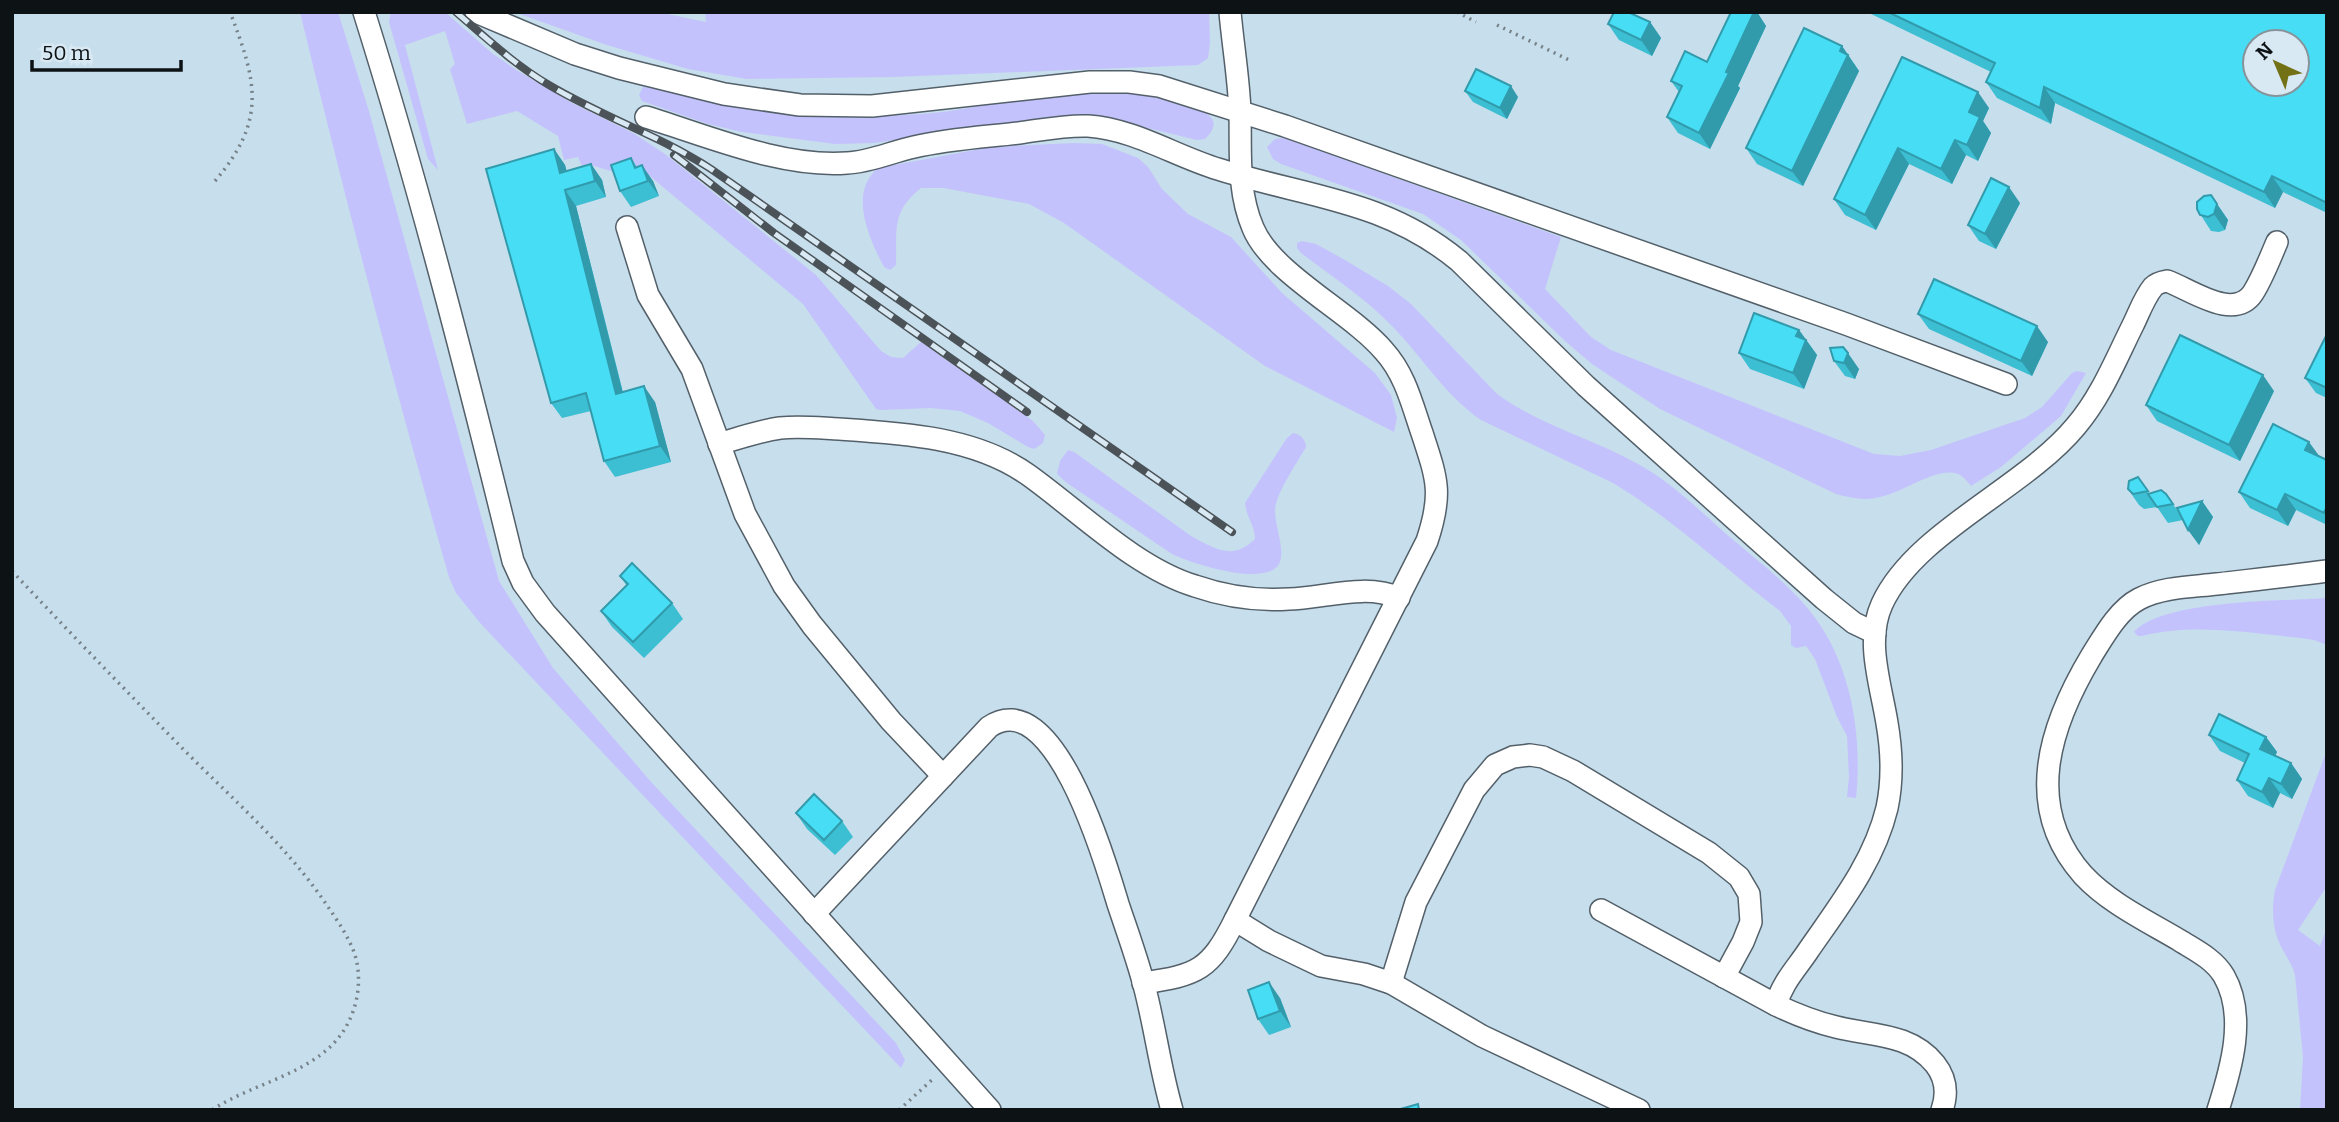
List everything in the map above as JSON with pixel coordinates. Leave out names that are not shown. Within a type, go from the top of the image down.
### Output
[{"type":"lane","points":[[364,12],[386,82],[478,418],[513,561],[523,583],[545,613],[990,1110]]},
{"type":"lane","points":[[475,12],[575,54],[619,68],[724,94],[782,103],[872,106],[1069,83],[1129,82],[1159,86],[1240,111],[1846,324],[2006,384]]},
{"type":"lane","points":[[1143,983],[1178,977],[1200,969],[1216,954],[1427,541],[1438,502],[1436,480],[1406,385],[1383,349],[1268,251],[1252,227],[1240,175],[1240,111],[1230,12]]},
{"type":"lane","points":[[646,117],[761,152],[828,163],[859,162],[938,142],[1049,128],[1089,126],[1131,135],[1217,169],[1319,194],[1405,224],[1439,244],[1586,386],[1836,609],[1854,623],[1875,633]]},
{"type":"lane","points":[[627,227],[648,295],[692,369],[745,514],[784,586],[883,712],[943,776]]},
{"type":"lane","points":[[1776,1005],[1788,977],[1847,896],[1871,851],[1887,806],[1892,767],[1891,751],[1875,661],[1875,633],[1882,603],[1890,590],[1912,562],[1939,538],[2034,467],[2081,421],[2155,285],[2167,281],[2222,304],[2239,304],[2252,295],[2277,242]]},
{"type":"lane","points":[[719,444],[765,431],[800,427],[890,433],[948,442],[974,448],[1008,462],[1153,566],[1192,586],[1258,598],[1305,598],[1378,591],[1399,598]]},
{"type":"lane","points":[[2220,1109],[2235,1032],[2234,1008],[2225,977],[2204,955],[2103,893],[2073,862],[2057,832],[2049,806],[2048,774],[2052,745],[2068,696],[2115,621],[2138,599],[2175,589],[2327,571]]},
{"type":"lane","points":[[814,914],[989,727],[1012,719],[1026,724],[1044,739],[1062,763],[1081,799],[1108,871],[1143,983],[1172,1110]]},
{"type":"lane","points":[[1391,983],[1416,902],[1474,790],[1495,765],[1513,757],[1530,755],[1543,757],[1573,771],[1709,853],[1739,877],[1749,894],[1751,922],[1724,976]]},
{"type":"lane","points":[[1601,910],[1776,1005],[1818,1022],[1900,1040],[1917,1047],[1932,1060],[1943,1079],[1946,1096],[1942,1110]]},
{"type":"lane","points":[[1235,920],[1269,941],[1321,966],[1364,974],[1391,983],[1482,1036],[1640,1110]]},
{"type":"path","points":[[215,181],[241,147],[251,112],[248,65],[230,12]]},
{"type":"path","points":[[1457,12],[1476,22]]},
{"type":"path","points":[[1497,25],[1569,60]]},
{"type":"path","points":[[12,571],[295,862],[336,917],[354,952],[359,981],[357,997],[347,1026],[337,1040],[307,1064],[238,1095],[212,1110]]},
{"type":"path","points":[[899,1110],[949,1065]]},
{"type":"shaded area","points":[[12,12],[2327,12],[2327,1110],[12,1110]]},
{"type":"shaded area","points":[[300,12],[338,12],[368,108],[499,581],[553,668],[652,783],[896,1043],[905,1060],[901,1068],[481,624],[456,593],[449,577],[390,366]]},
{"type":"shaded area","points":[[391,12],[445,12],[493,54],[518,71],[574,104],[633,133],[665,154],[816,275],[881,351],[891,357],[903,358],[921,342],[1033,421],[1045,435],[1043,443],[1034,449],[1028,447],[988,423],[960,411],[931,408],[876,409],[803,304],[645,172],[624,175],[591,165],[582,166],[578,157],[564,160],[558,136],[517,111],[467,124],[450,69],[455,64],[445,31],[405,45],[438,170],[428,159],[389,22]]},
{"type":"shaded area","points":[[514,12],[658,12],[706,22],[705,12],[1209,12],[1210,43],[1208,58],[1198,65],[893,77],[747,79],[688,69],[607,45]]},
{"type":"shaded area","points":[[643,87],[762,109],[838,116],[922,114],[1069,92],[1129,92],[1187,104],[1206,113],[1213,121],[1213,126],[1205,139],[1197,140],[1098,116],[1049,117],[874,143],[835,144],[742,132],[708,124],[642,101],[639,95]]},
{"type":"shaded area","points":[[1284,138],[1561,237],[1545,289],[1591,337],[1611,350],[1874,454],[1900,456],[1931,450],[2025,418],[2042,407],[2072,373],[2086,373],[2061,416],[2001,467],[1971,486],[1959,475],[1946,473],[1874,498],[1836,494],[1660,409],[1592,364],[1461,240],[1423,214],[1273,159],[1267,147],[1275,139]]},
{"type":"shaded area","points":[[1102,144],[1138,158],[1148,167],[1162,189],[1188,214],[1231,237],[1282,293],[1375,373],[1391,395],[1397,418],[1394,432],[1265,366],[1064,223],[1029,204],[944,188],[921,188],[911,197],[900,214],[896,232],[896,265],[890,270],[884,267],[868,230],[863,203],[869,178],[878,168],[991,147]]},
{"type":"shaded area","points":[[1302,241],[1316,244],[1388,286],[1411,304],[1496,393],[1512,404],[1650,471],[1683,496],[1795,594],[1820,624],[1843,670],[1855,721],[1858,773],[1856,798],[1847,797],[1847,736],[1815,659],[1806,646],[1796,648],[1791,645],[1791,626],[1780,611],[1635,497],[1613,483],[1481,420],[1467,410],[1377,312],[1301,253],[1297,243]]},
{"type":"shaded area","points":[[1293,433],[1302,437],[1306,447],[1276,503],[1275,516],[1281,558],[1276,568],[1264,573],[1231,572],[1172,554],[1057,474],[1060,461],[1068,450],[1074,452],[1191,536],[1224,551],[1239,550],[1255,539],[1245,503],[1287,438]]},
{"type":"shaded area","points":[[2327,598],[2327,645],[2301,638],[2222,630],[2181,630],[2142,636],[2134,632],[2149,621],[2196,608]]},
{"type":"shaded area","points":[[2327,750],[2327,886],[2298,930],[2320,946],[2327,928],[2327,1094],[2325,1110],[2300,1110],[2303,1057],[2295,975],[2276,934],[2273,903],[2275,890]]},
{"type":"building","points":[[1614,12],[1628,12],[1650,22],[1641,40],[1608,24]]},
{"type":"building","points":[[1731,12],[1754,12],[1726,72],[1729,73],[1699,133],[1667,117],[1682,86],[1671,81],[1685,51],[1707,62]]},
{"type":"building","points":[[1888,12],[2327,12],[2327,203],[2272,176],[2264,192],[2044,87],[2040,108],[1986,82],[1995,63]]},
{"type":"building","points":[[1804,28],[1842,46],[1840,51],[1848,55],[1792,171],[1746,148]]},
{"type":"building","points":[[1902,57],[1978,92],[1969,112],[1980,117],[1967,145],[1955,140],[1941,169],[1898,148],[1865,215],[1834,199]]},
{"type":"building","points":[[1476,69],[1511,86],[1500,108],[1465,91]]},
{"type":"building","points":[[554,149],[560,173],[591,164],[595,181],[565,190],[616,394],[644,386],[660,446],[604,461],[586,393],[551,403],[486,169]]},
{"type":"building","points":[[631,158],[635,168],[642,165],[648,181],[620,191],[611,165]]},
{"type":"building","points":[[1991,178],[2009,187],[1985,234],[1968,225]]},
{"type":"building","points":[[2211,195],[2217,204],[2214,214],[2208,217],[2200,215],[2197,202],[2204,196]]},
{"type":"building","points":[[1934,279],[2037,326],[2021,361],[1918,314]]},
{"type":"building","points":[[1754,313],[1799,330],[1796,336],[1806,340],[1793,373],[1739,353]]},
{"type":"building","points":[[2327,334],[2327,388],[2305,378]]},
{"type":"building","points":[[2180,335],[2263,375],[2229,445],[2146,405]]},
{"type":"building","points":[[1843,347],[1848,353],[1844,363],[1834,361],[1830,348]]},
{"type":"building","points":[[2273,424],[2309,442],[2305,450],[2327,460],[2327,506],[2324,513],[2285,494],[2277,510],[2239,492]]},
{"type":"building","points":[[2138,477],[2148,491],[2133,494],[2128,489],[2129,481]]},
{"type":"building","points":[[2161,490],[2173,504],[2157,507],[2148,494]]},
{"type":"building","points":[[2202,501],[2188,530],[2177,508]]},
{"type":"building","points":[[632,563],[672,603],[633,642],[601,611],[628,584],[620,576]]},
{"type":"building","points":[[2219,714],[2266,737],[2260,749],[2291,763],[2281,784],[2269,778],[2262,792],[2237,780],[2249,754],[2209,735]]},
{"type":"building","points":[[814,794],[842,821],[824,840],[796,813]]},
{"type":"building","points":[[1269,982],[1280,1011],[1258,1019],[1248,990]]},
{"type":"building","points":[[1418,1104],[1419,1110],[1397,1110]]},
{"type":"railway","points":[[456,12],[536,77],[711,169],[1232,532]]},
{"type":"railway","points":[[674,155],[774,233],[1027,412]]}]
